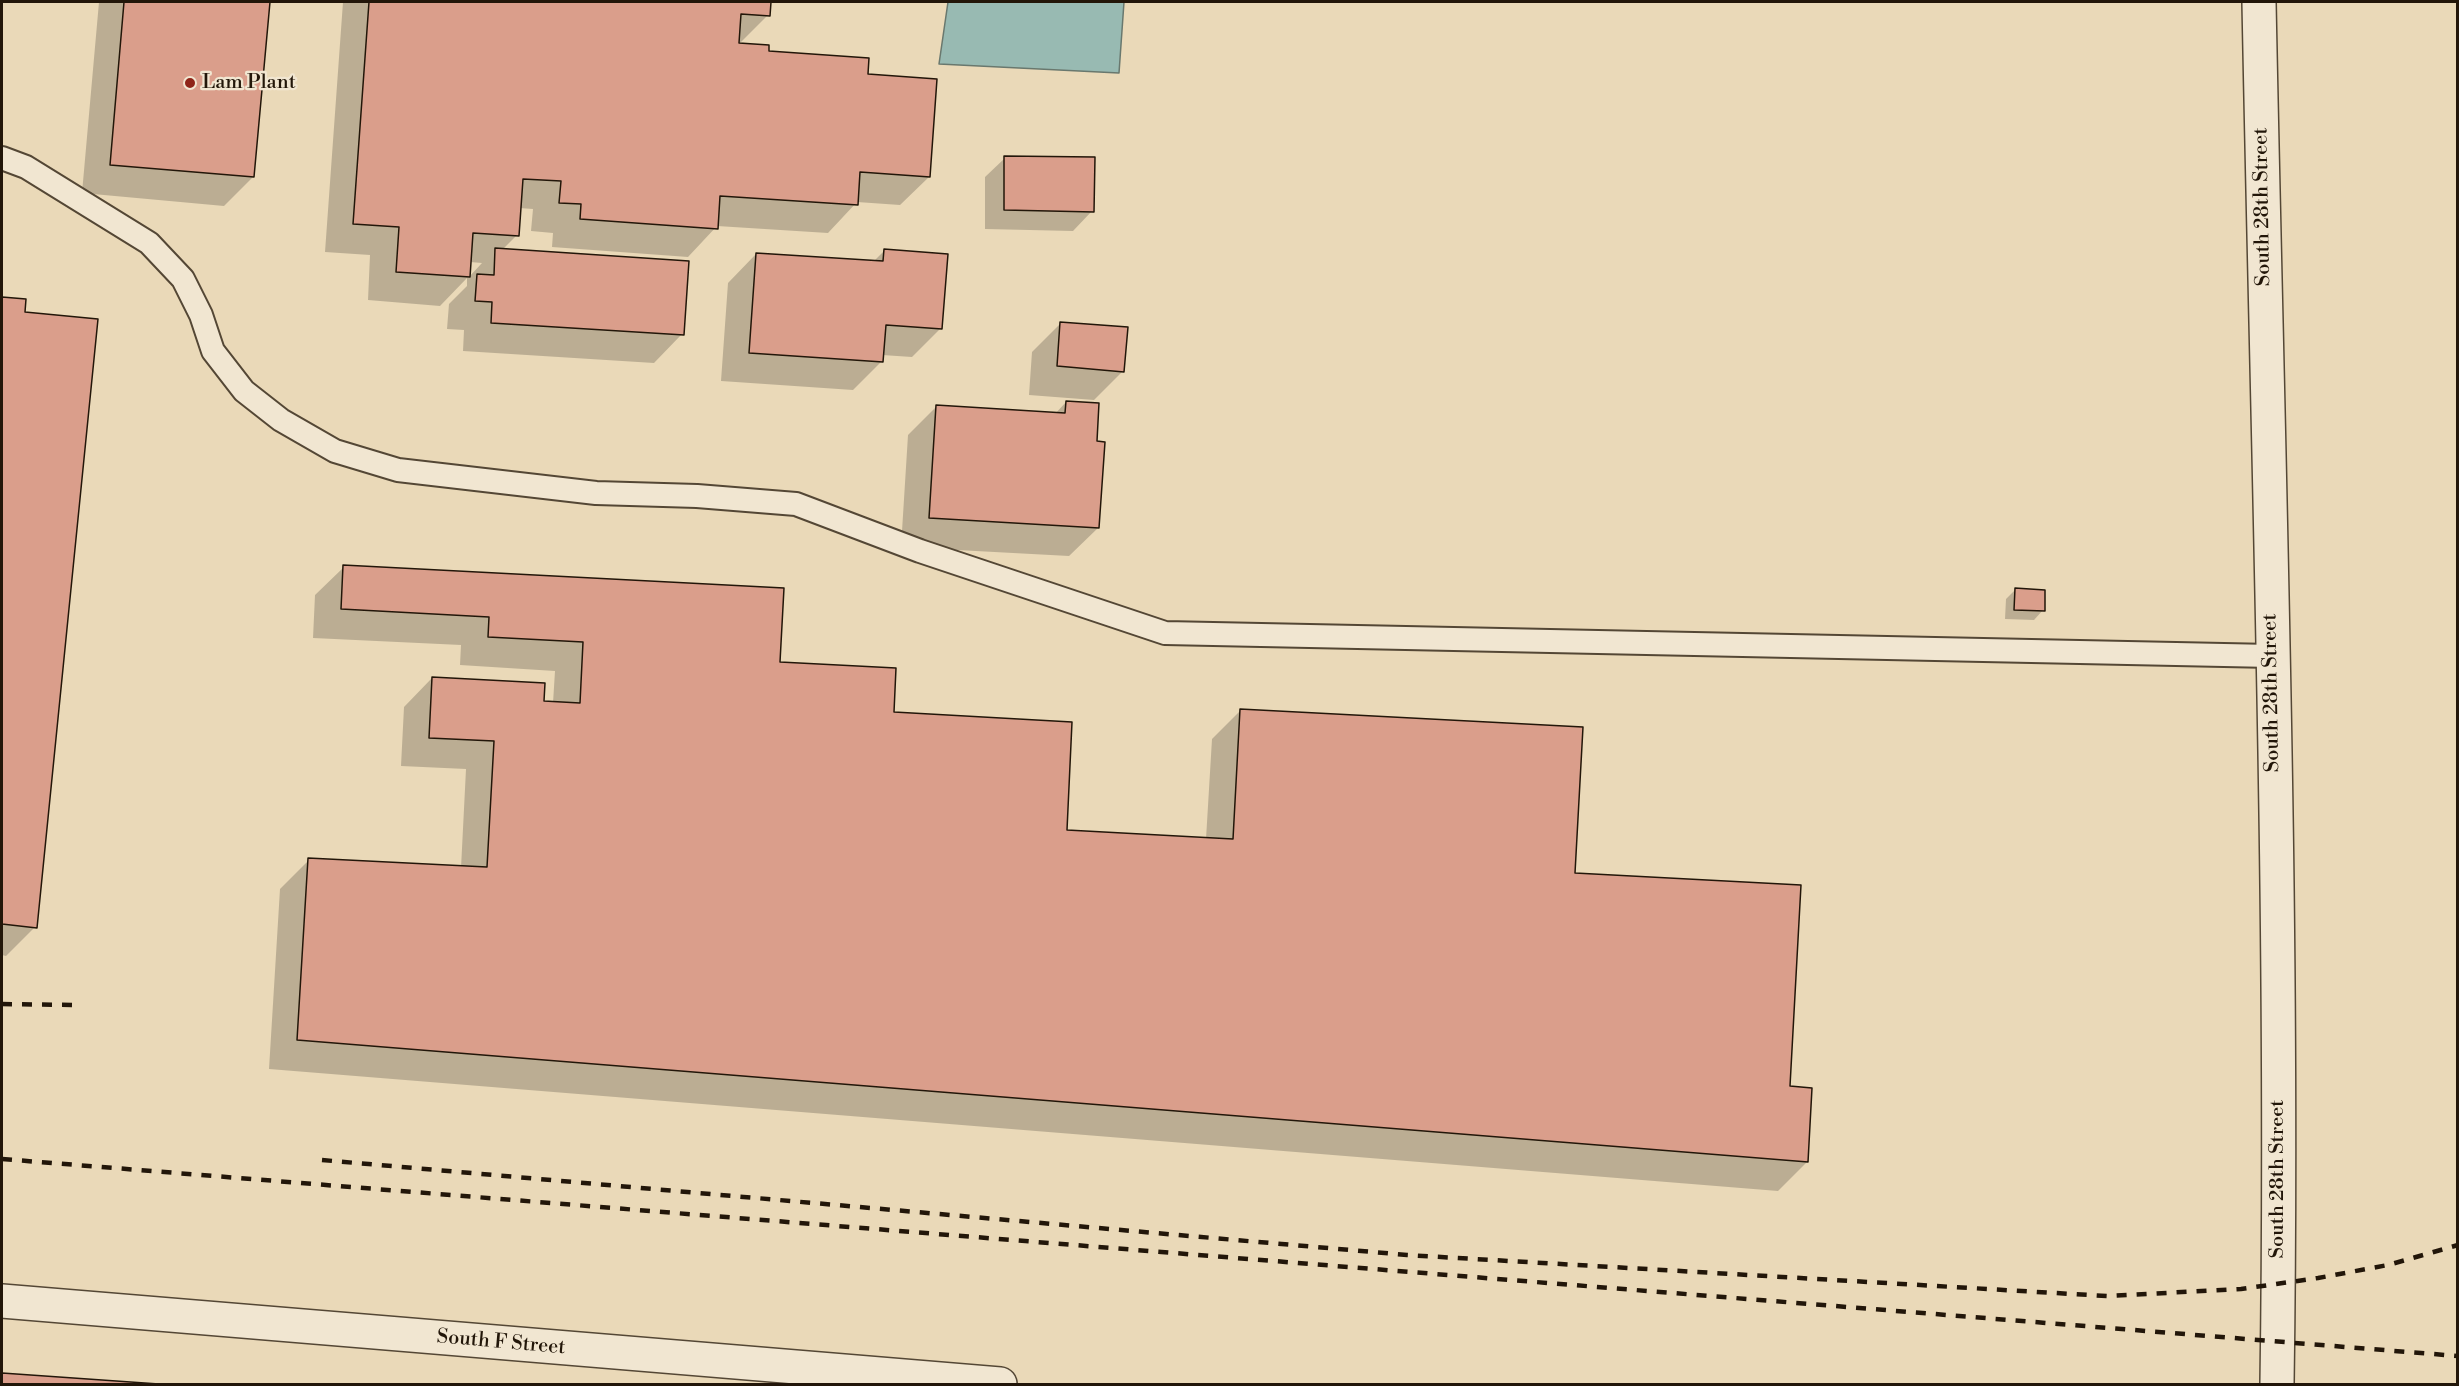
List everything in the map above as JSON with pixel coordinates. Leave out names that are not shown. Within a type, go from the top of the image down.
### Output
[{"type":"street","name":"South 28th Street","points":[[2259,2],[2278,1053],[2277,1384]]},
{"type":"street","name":"South F Street","points":[[2,1301],[1000,1384]]},
{"type":"lane","points":[[2,158],[26,167],[148,243],[183,279],[201,315],[213,351],[244,392],[281,420],[335,451],[398,470],[596,493],[697,496],[796,504],[920,551],[1165,633],[2272,656]]},
{"type":"water","points":[[948,2],[1124,2],[1119,73],[939,64]]},
{"type":"building","name":"Lam Plant","points":[[124,2],[270,2],[254,177],[110,165]]},
{"type":"building","points":[[369,2],[771,2],[770,16],[741,14],[739,43],[769,45],[769,51],[869,58],[868,74],[937,79],[930,177],[860,172],[858,205],[720,196],[718,229],[580,219],[581,204],[559,203],[561,181],[523,179],[519,236],[473,233],[470,277],[396,272],[399,227],[353,224]]},
{"type":"building","points":[[1004,156],[1095,157],[1094,212],[1004,210]]},
{"type":"building","points":[[495,248],[689,261],[684,335],[491,323],[492,302],[475,301],[477,274],[494,275]]},
{"type":"building","points":[[884,249],[948,254],[942,329],[886,325],[883,362],[749,353],[756,253],[883,261]]},
{"type":"building","points":[[2,297],[26,299],[25,312],[98,319],[37,928],[2,924]]},
{"type":"building","points":[[1060,322],[1128,327],[1124,372],[1057,366]]},
{"type":"building","points":[[1066,401],[1099,403],[1097,441],[1105,442],[1099,528],[929,518],[936,405],[1065,413]]},
{"type":"building","points":[[343,565],[784,588],[780,662],[896,668],[894,712],[1072,722],[1067,830],[1233,839],[1240,709],[1583,727],[1575,873],[1801,885],[1790,1086],[1812,1088],[1808,1162],[297,1040],[308,858],[487,867],[494,741],[429,738],[432,677],[545,683],[544,701],[580,703],[583,642],[488,637],[489,617],[341,609]]},
{"type":"building","points":[[2015,588],[2045,590],[2045,611],[2014,610]]},
{"type":"building","points":[[2,1373],[159,1384],[2,1384]]},
{"type":"railway","points":[[2,1004],[72,1005]]},
{"type":"railway","points":[[2,1159],[2458,1356]]},
{"type":"railway","points":[[322,1160],[1407,1255],[2107,1296],[2241,1289],[2318,1278],[2388,1265],[2458,1245]]},
{"type":"place","name":"Lam Plant","points":[[190,83]]}]
